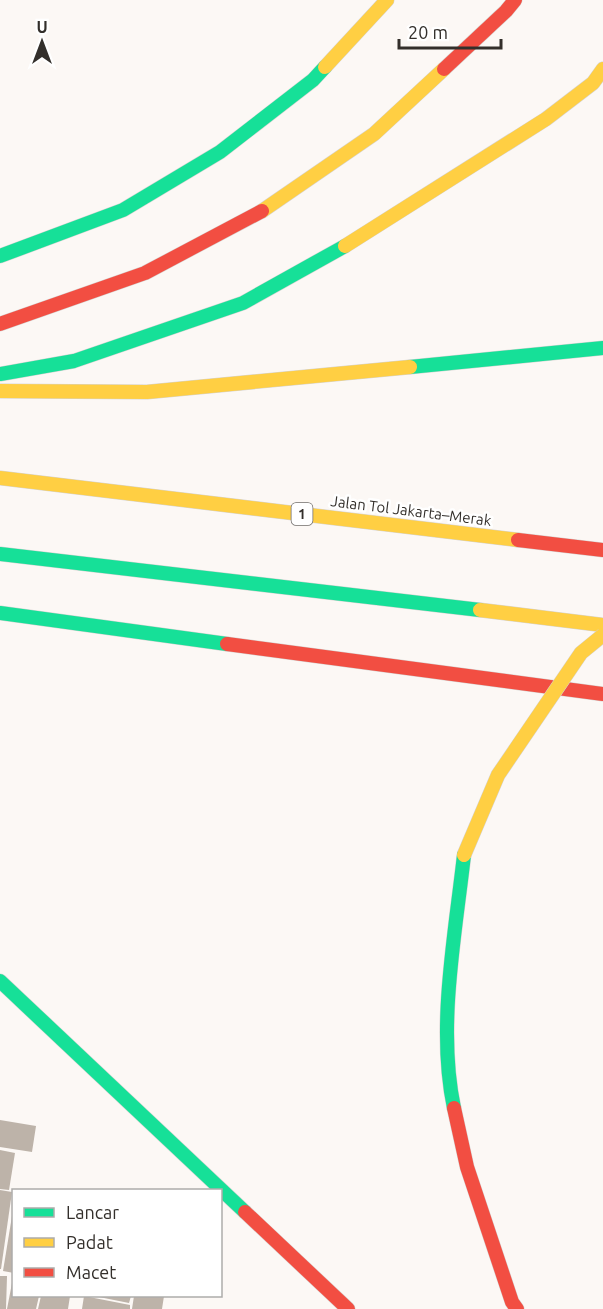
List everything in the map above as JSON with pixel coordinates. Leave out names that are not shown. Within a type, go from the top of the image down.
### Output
[{"type":"highway","points":[[0,256],[123,210],[220,152],[313,80],[387,0]]},
{"type":"highway","points":[[0,324],[146,273],[262,211],[374,134],[515,0]]},
{"type":"highway","points":[[0,374],[74,361],[243,303],[333,253],[536,125],[592,82],[603,69]]},
{"type":"highway","points":[[0,391],[147,392],[603,348]]},
{"type":"highway","name":"Jalan Tol Jakarta–Merak","points":[[0,478],[603,550]]},
{"type":"highway","points":[[0,554],[603,626]]},
{"type":"highway","points":[[0,614],[603,694]]},
{"type":"highway","points":[[517,1309],[512,1302],[467,1167],[449,1083],[448,994],[464,855],[498,776],[581,653],[603,635]]},
{"type":"highway","points":[[0,981],[221,1189]]},
{"type":"highway","points":[[222,1190],[348,1309]]},
{"type":"building","points":[[0,1120],[36,1126],[32,1152],[0,1147]]},
{"type":"building","points":[[0,1150],[15,1153],[9,1190],[0,1189]]},
{"type":"building","points":[[0,1190],[12,1192],[1,1269],[0,1269]]},
{"type":"building","points":[[12,1216],[12,1273],[3,1271]]},
{"type":"building","points":[[0,1276],[7,1276],[6,1309],[0,1309]]},
{"type":"building","points":[[12,1283],[12,1297],[39,1297],[36,1309],[7,1309]]},
{"type":"building","points":[[41,1297],[70,1297],[68,1309],[38,1309]]},
{"type":"building","points":[[84,1297],[130,1305],[130,1309],[82,1309]]},
{"type":"building","points":[[99,1297],[131,1297],[129,1303]]},
{"type":"building","points":[[134,1297],[164,1297],[162,1309],[132,1309]]},
{"type":"traffic: fast","points":[[0,256],[123,210],[220,152],[313,80],[325,67]]},
{"type":"traffic: fast","points":[[0,374],[74,361],[243,303],[345,246]]},
{"type":"traffic: fast","points":[[410,367],[603,348]]},
{"type":"traffic: fast","points":[[0,554],[480,610]]},
{"type":"traffic: fast","points":[[0,613],[227,644]]},
{"type":"traffic: fast","points":[[454,1108],[449,1077],[447,1014],[452,950],[464,855]]},
{"type":"traffic: fast","points":[[0,981],[221,1189]]},
{"type":"traffic: fast","points":[[222,1190],[245,1212]]},
{"type":"traffic: slow","points":[[325,67],[387,0]]},
{"type":"traffic: slow","points":[[262,211],[374,134],[444,69]]},
{"type":"traffic: slow","points":[[345,246],[546,119],[593,83],[603,69]]},
{"type":"traffic: slow","points":[[0,391],[147,392],[410,367]]},
{"type":"traffic: slow","points":[[0,478],[518,540]]},
{"type":"traffic: slow","points":[[480,610],[603,625]]},
{"type":"traffic: slow","points":[[464,855],[498,775],[581,653],[603,635]]},
{"type":"traffic: jam","points":[[444,69],[515,0]]},
{"type":"traffic: jam","points":[[0,324],[145,273],[262,211]]},
{"type":"traffic: jam","points":[[518,540],[603,550]]},
{"type":"traffic: jam","points":[[227,644],[603,694]]},
{"type":"traffic: jam","points":[[454,1108],[467,1167],[512,1302],[517,1309]]},
{"type":"traffic: jam","points":[[245,1212],[348,1309]]}]
